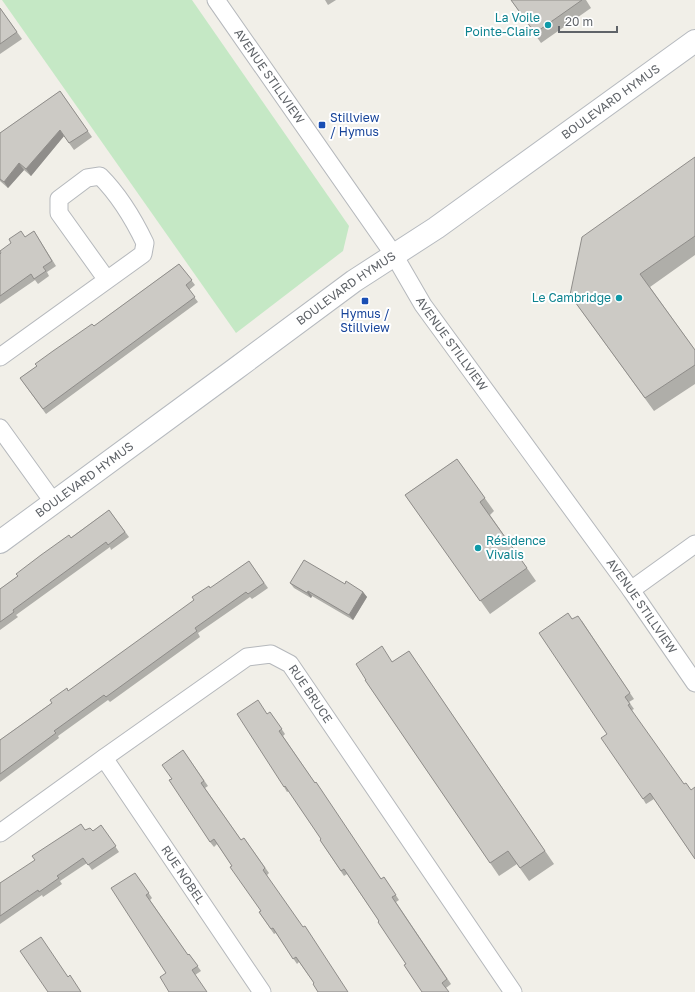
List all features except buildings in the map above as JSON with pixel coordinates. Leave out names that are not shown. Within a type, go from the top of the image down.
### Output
[{"type":"street","name":"AVENUE STILLVIEW","points":[[216,0],[394,255],[423,306],[631,590],[695,683]]},
{"type":"street","name":"BOULEVARD HYMUS","points":[[0,542],[337,293],[436,228],[695,41]]},
{"type":"street","points":[[0,357],[107,280],[142,254],[146,243],[109,184],[100,176],[87,178],[58,199],[59,213],[107,280]]},
{"type":"street","points":[[0,428],[54,503]]},
{"type":"street","points":[[631,590],[695,544]]},
{"type":"street","name":"RUE BRUCE","points":[[0,833],[247,657],[271,654],[290,664],[513,992]]},
{"type":"street","name":"RUE NOBEL","points":[[104,758],[262,992]]},
{"type":"green space","points":[[2,0],[192,0],[349,226],[343,251],[236,333]]},
{"type":"place","name":"La Voile Pointe-Claire","points":[[548,25]]},
{"type":"place","name":"Stillview / Hymus","points":[[322,125]]},
{"type":"place","name":"Le Cambridge","points":[[619,298]]},
{"type":"place","name":"Hymus / Stillview","points":[[365,301]]},
{"type":"place","name":"Résidence Vivalis","points":[[478,548]]}]
